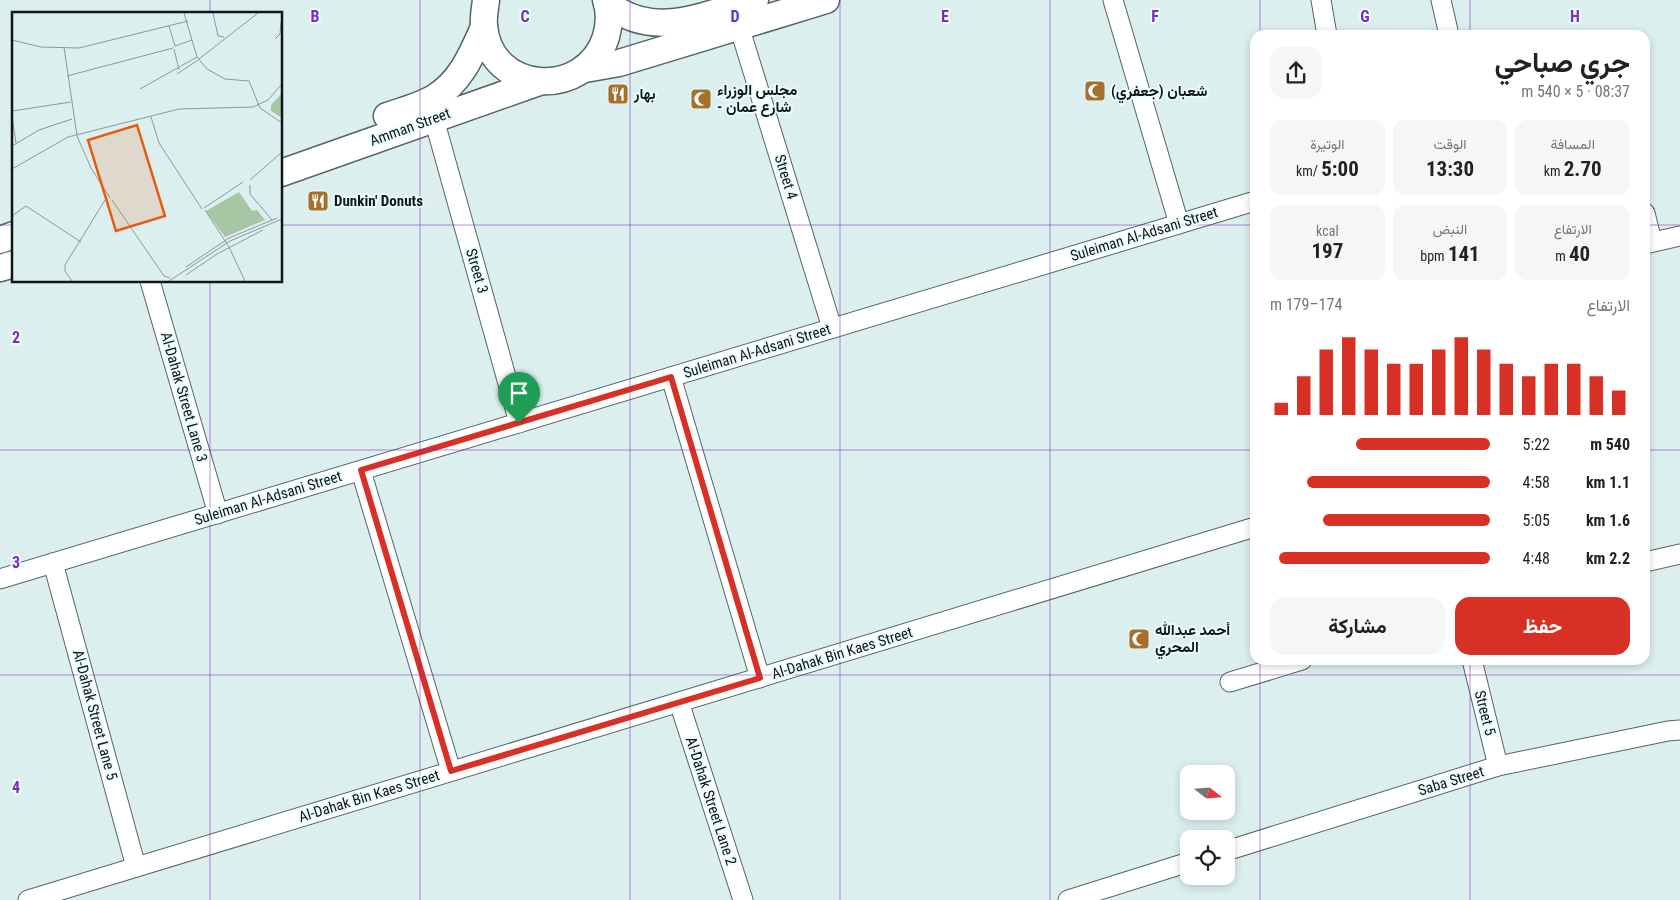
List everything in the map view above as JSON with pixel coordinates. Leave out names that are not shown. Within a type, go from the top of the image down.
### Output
[{"type":"main road","points":[[486,0],[484,27],[487,41],[493,53],[513,73],[525,79],[539,82],[555,82],[571,77],[585,69],[595,58],[603,46],[607,32],[609,18],[606,2]]},
{"type":"main road","points":[[606,2],[616,11],[632,19],[662,24],[688,19],[755,0]]},
{"type":"main road","points":[[585,69],[619,63],[826,0]]},
{"type":"main road","name":"Amman Street","points":[[282,155],[433,99],[450,88],[467,65],[484,27]]},
{"type":"main road","name":"Amman Street","points":[[282,173],[539,82]]},
{"type":"main road","points":[[0,240],[12,236]]},
{"type":"street","points":[[1113,0],[1180,224]]},
{"type":"street","points":[[1320,0],[1326,30]]},
{"type":"street","points":[[1442,0],[1448,30]]},
{"type":"street","name":"Street 4","points":[[739,26],[832,328]]},
{"type":"street","name":"Street 3","points":[[434,119],[519,423]]},
{"type":"street","name":"Suleiman Al-Adsani Street","points":[[0,579],[1250,203]]},
{"type":"street","points":[[1650,243],[1680,236]]},
{"type":"street","name":"Al-Dahak Street Lane 3","points":[[150,282],[218,514]]},
{"type":"street","points":[[671,377],[760,678]]},
{"type":"street","points":[[361,470],[451,771]]},
{"type":"street","name":"Al-Dahak Bin Kaes Street","points":[[39,898],[1250,529]]},
{"type":"street","points":[[1650,561],[1680,554]]},
{"type":"street","name":"Al-Dahak Street Lane 5","points":[[54,563],[136,867]]},
{"type":"street","points":[[1230,682],[1286,665]]},
{"type":"street","name":"Street 5","points":[[1473,665],[1498,766]]},
{"type":"street","name":"Al-Dahak Street Lane 2","points":[[679,702],[743,900]]},
{"type":"street","name":"Saba Street","points":[[1235,848],[1498,766],[1680,730]]},
{"type":"street","points":[[1068,900],[1180,865]]},
{"type":"place","name":"شعبان (جعفري)","points":[[1095,91]]},
{"type":"place","name":"بهار","points":[[618,94]]},
{"type":"place","name":"مجلس الوزراء - شارع عمان","points":[[701,99]]},
{"type":"place","name":"Dunkin' Donuts","points":[[318,201]]},
{"type":"place","name":"أحمد عبدالله المحري","points":[[1139,639]]},
{"type":"route","points":[[671,377],[760,678],[451,771],[361,470],[519,423],[671,377]]}]
